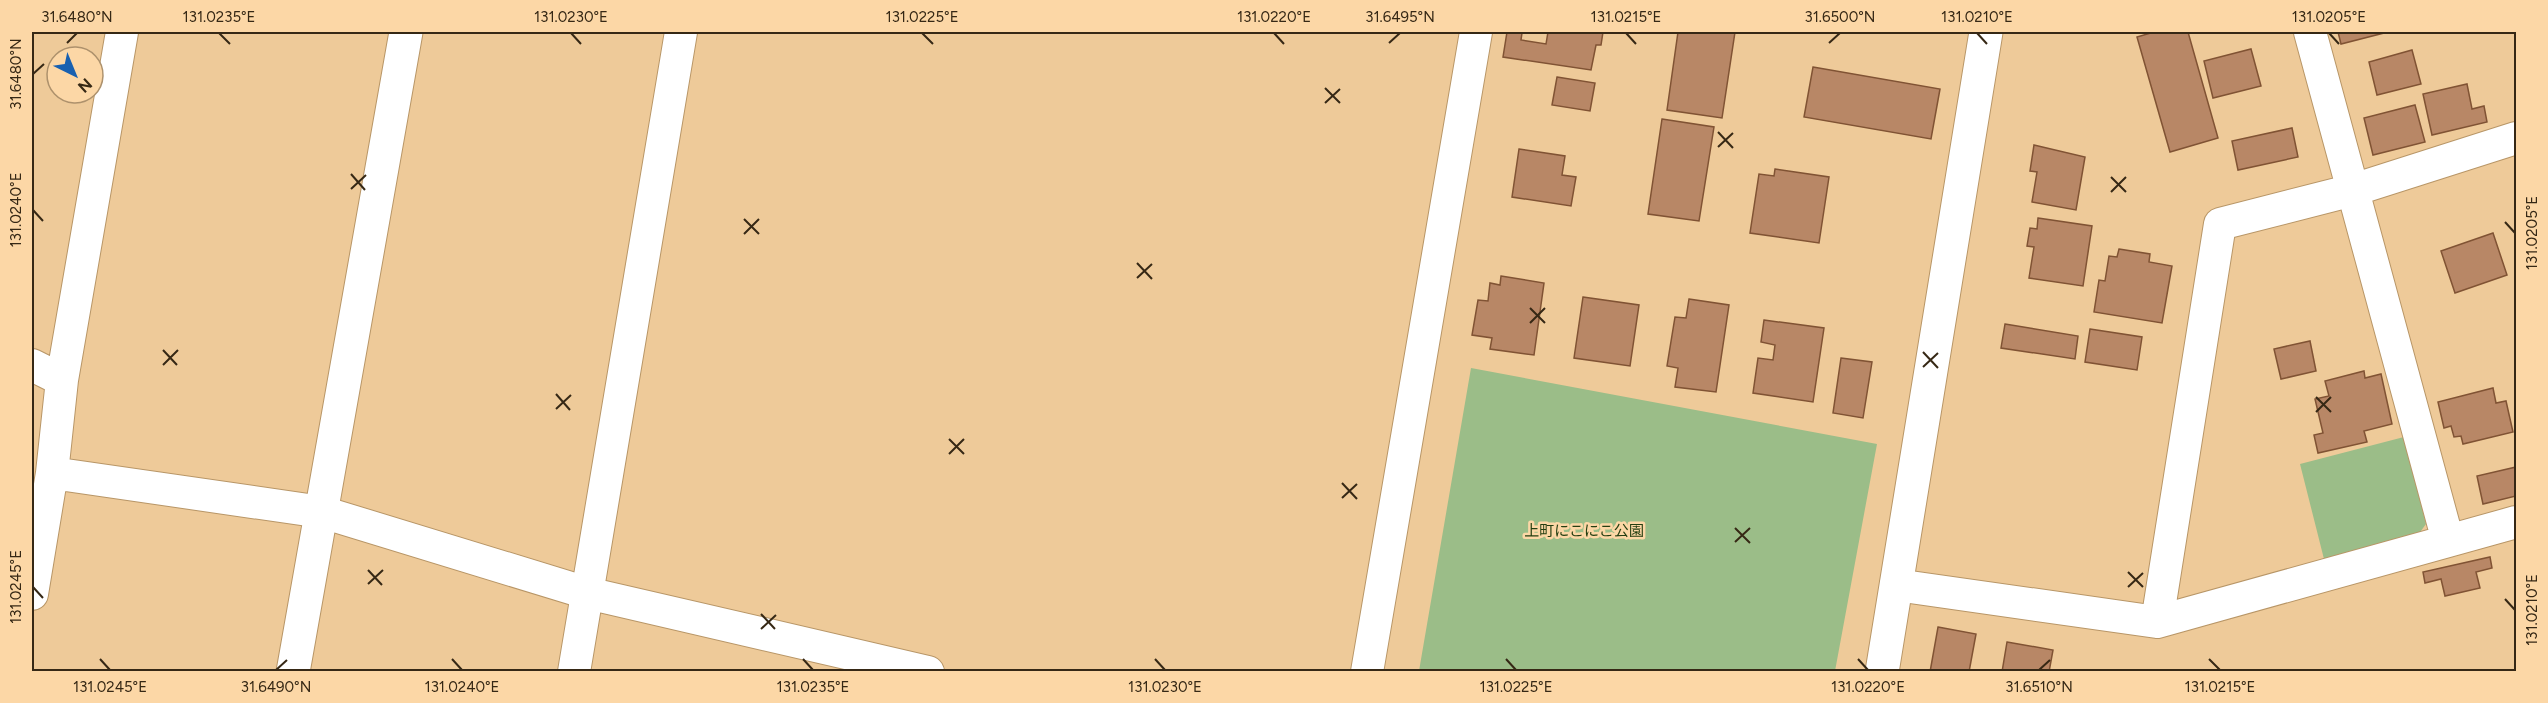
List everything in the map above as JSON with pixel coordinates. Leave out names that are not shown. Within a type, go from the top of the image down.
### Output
[{"type":"street","points":[[32,594],[52,473],[62,380],[122,32]]},
{"type":"street","points":[[293,672],[406,32]]},
{"type":"street","points":[[574,672],[681,32]]},
{"type":"street","points":[[1367,672],[1476,32]]},
{"type":"street","points":[[1882,672],[1986,32]]},
{"type":"street","points":[[2310,32],[2448,541]]},
{"type":"street","points":[[2157,622],[2220,224],[2353,190],[2517,138]]},
{"type":"street","points":[[32,365],[62,380]]},
{"type":"street","points":[[52,473],[322,512],[587,593],[928,672]]},
{"type":"street","points":[[1896,585],[2157,622],[2517,522]]},
{"type":"green space","name":"上町にこにこ公園","points":[[1471,368],[1877,444],[1835,671],[1419,671]]},
{"type":"green space","points":[[2404,437],[2426,524],[2418,535],[2324,559],[2300,464]]},
{"type":"building","points":[[1507,32],[1522,33],[1521,40],[1546,44],[1548,32],[1603,32],[1601,45],[1596,45],[1591,70],[1503,57]]},
{"type":"building","points":[[1678,32],[1735,32],[1722,118],[1667,110]]},
{"type":"building","points":[[2154,32],[2188,32],[2218,138],[2170,152],[2137,37]]},
{"type":"building","points":[[2338,32],[2388,32],[2341,44]]},
{"type":"building","points":[[2251,49],[2261,86],[2213,98],[2204,61]]},
{"type":"building","points":[[2412,50],[2421,84],[2377,95],[2369,62]]},
{"type":"building","points":[[1813,67],[1940,89],[1931,139],[1804,117]]},
{"type":"building","points":[[1557,77],[1595,83],[1590,111],[1552,105]]},
{"type":"building","points":[[2467,84],[2472,109],[2484,106],[2487,122],[2432,135],[2423,94]]},
{"type":"building","points":[[2415,105],[2425,142],[2373,155],[2364,118]]},
{"type":"building","points":[[1662,119],[1714,127],[1699,221],[1648,214]]},
{"type":"building","points":[[2292,128],[2298,157],[2238,170],[2232,141]]},
{"type":"building","points":[[2034,145],[2085,157],[2076,210],[2032,202],[2037,172],[2030,171]]},
{"type":"building","points":[[1519,149],[1565,156],[1562,175],[1576,177],[1571,206],[1512,197]]},
{"type":"building","points":[[1775,169],[1829,177],[1819,243],[1750,233],[1759,174],[1774,176]]},
{"type":"building","points":[[2038,218],[2092,226],[2083,286],[2029,278],[2034,247],[2027,246],[2030,228],[2037,229]]},
{"type":"building","points":[[2493,233],[2507,275],[2455,293],[2441,251]]},
{"type":"building","points":[[2119,249],[2150,254],[2149,262],[2172,266],[2162,323],[2094,312],[2099,280],[2105,281],[2109,256],[2117,257]]},
{"type":"building","points":[[1501,276],[1544,283],[1534,355],[1490,349],[1492,338],[1472,335],[1478,300],[1488,301],[1490,283],[1500,285]]},
{"type":"building","points":[[1583,297],[1639,305],[1630,366],[1574,358]]},
{"type":"building","points":[[1689,299],[1729,305],[1716,392],[1675,387],[1678,368],[1667,366],[1675,317],[1686,318]]},
{"type":"building","points":[[1764,320],[1824,328],[1813,402],[1753,393],[1758,358],[1773,360],[1775,345],[1761,342]]},
{"type":"building","points":[[2005,324],[2078,336],[2075,359],[2001,348]]},
{"type":"building","points":[[2090,329],[2142,337],[2137,370],[2085,362]]},
{"type":"building","points":[[2310,341],[2316,371],[2281,379],[2274,349]]},
{"type":"building","points":[[1841,358],[1872,362],[1863,418],[1833,413]]},
{"type":"building","points":[[2364,371],[2365,378],[2381,374],[2392,424],[2364,431],[2367,442],[2318,453],[2314,435],[2323,433],[2315,399],[2329,396],[2325,381]]},
{"type":"building","points":[[2493,388],[2496,403],[2506,401],[2513,432],[2463,444],[2461,436],[2454,437],[2451,426],[2444,428],[2438,402]]},
{"type":"building","points":[[2516,467],[2516,496],[2483,504],[2477,476]]},
{"type":"building","points":[[2490,557],[2492,568],[2476,572],[2480,588],[2445,596],[2441,579],[2425,583],[2423,572]]},
{"type":"building","points":[[1938,627],[1976,634],[1969,672],[1930,672]]},
{"type":"building","points":[[2007,642],[2053,650],[2049,672],[2002,672]]}]
